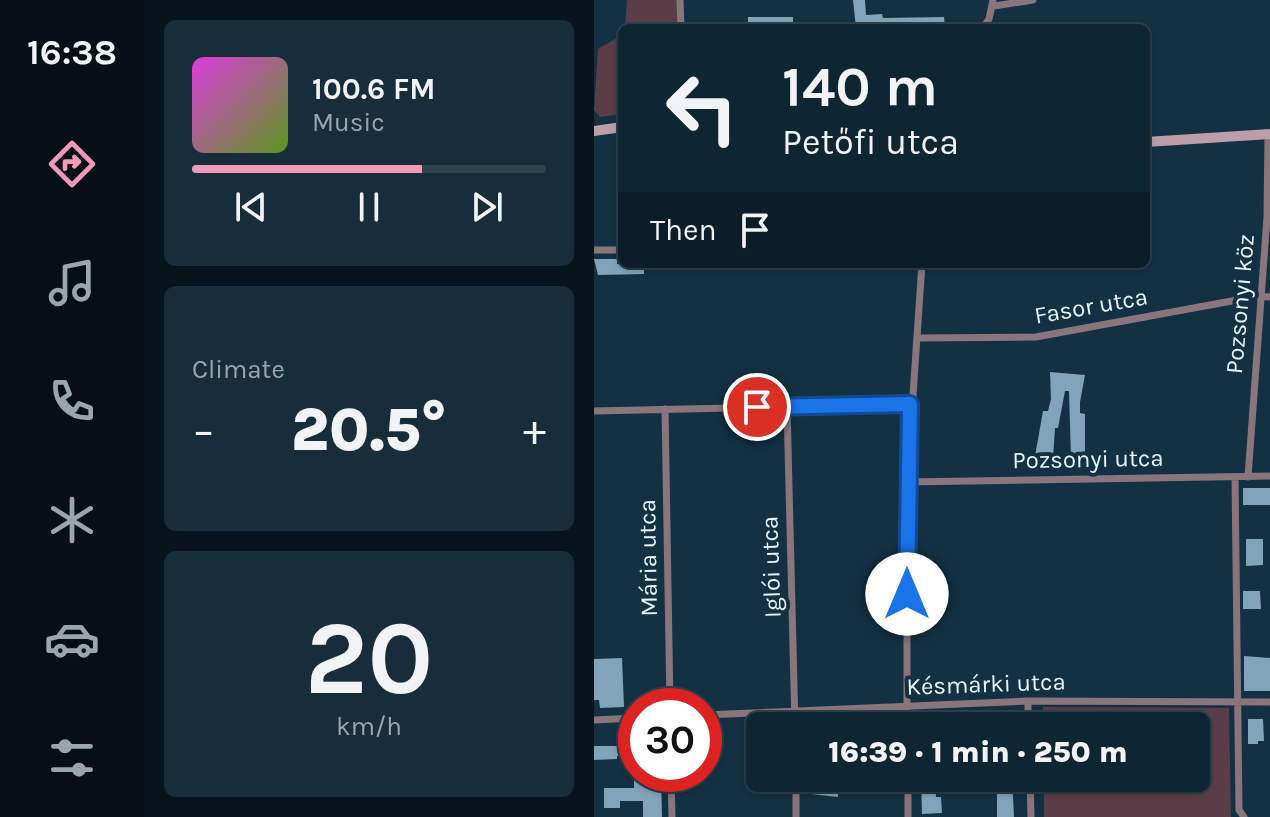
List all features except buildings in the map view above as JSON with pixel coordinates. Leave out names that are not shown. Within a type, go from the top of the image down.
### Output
[{"type":"main road","points":[[594,131],[618,128]]},
{"type":"main road","points":[[1150,142],[1269,134]]},
{"type":"street","points":[[680,0],[681,24]]},
{"type":"street","points":[[985,24],[994,3],[1033,0]]},
{"type":"street","name":"Pozsonyi köz","points":[[1248,477],[1267,217],[1269,134]]},
{"type":"street","points":[[594,250],[618,250]]},
{"type":"street","points":[[907,712],[907,482],[922,268]]},
{"type":"street","name":"Fasor utca","points":[[917,338],[1036,337],[1259,296],[1270,297]]},
{"type":"street","points":[[594,411],[910,404]]},
{"type":"street","name":"Iglói utca","points":[[787,407],[795,710]]},
{"type":"street","name":"Mária utca","points":[[665,409],[670,688]]},
{"type":"street","name":"Pozsonyi utca","points":[[907,482],[1270,476]]},
{"type":"street","points":[[1235,477],[1239,810],[1244,817]]},
{"type":"street","points":[[1028,701],[1028,712]]},
{"type":"street","name":"Késmárki utca","points":[[722,714],[1028,701],[1270,702]]},
{"type":"street","points":[[594,720],[618,719]]},
{"type":"street","points":[[671,792],[672,817]]},
{"type":"street","points":[[796,792],[796,817]]},
{"type":"street","points":[[908,792],[908,817]]},
{"type":"street","points":[[1030,792],[1031,817]]},
{"type":"shaded area","points":[[627,0],[678,0],[679,24],[625,24]]},
{"type":"shaded area","points":[[618,37],[618,115],[600,117],[594,110],[598,49]]},
{"type":"shaded area","points":[[1043,707],[1229,708],[1231,817],[1044,817],[1044,792],[1210,792],[1210,712],[1043,712]]},
{"type":"route","points":[[757,407],[910,404],[907,594]]}]
